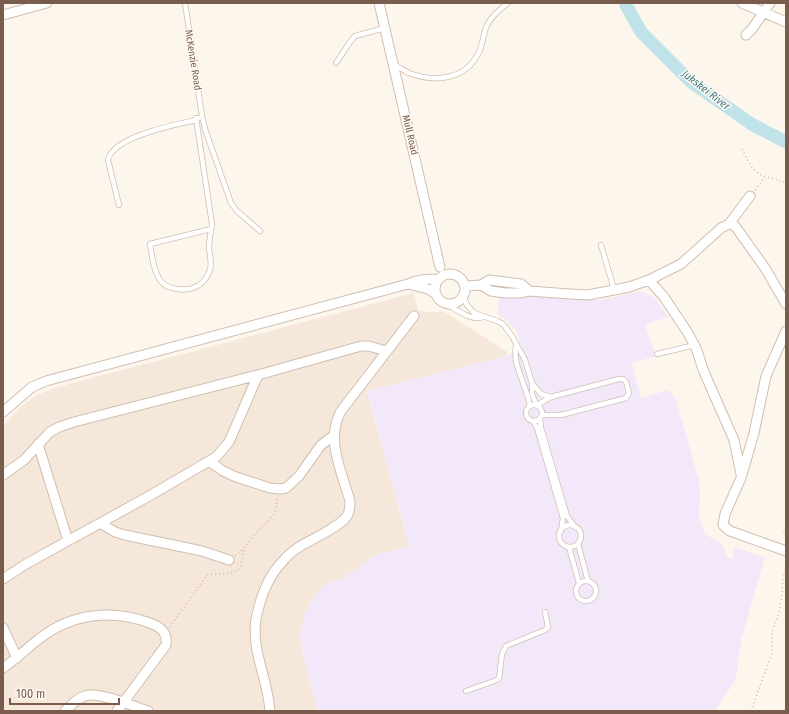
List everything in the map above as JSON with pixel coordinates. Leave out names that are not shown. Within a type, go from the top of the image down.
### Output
[{"type":"street","points":[[3,15],[47,3]]},
{"type":"street","name":"Mull Road","points":[[379,3],[440,267]]},
{"type":"street","points":[[742,3],[764,11],[786,22]]},
{"type":"street","points":[[746,35],[770,3]]},
{"type":"street","points":[[466,286],[481,285],[491,291],[521,293],[529,291],[588,294],[629,287],[649,280],[681,264],[721,228],[729,224],[750,196]]},
{"type":"street","points":[[729,224],[735,226],[765,268],[786,304]]},
{"type":"street","points":[[3,412],[32,387],[46,381],[422,280],[439,279],[447,274],[457,275],[464,282],[466,292],[464,298],[457,303],[448,305],[440,301],[435,293],[428,289],[408,284]]},
{"type":"street","points":[[435,293],[435,288],[439,279]]},
{"type":"street","points":[[649,280],[664,297],[695,345],[704,372],[734,440],[742,478]]},
{"type":"street","points":[[270,711],[256,647],[255,633],[256,618],[266,587],[272,574],[297,548],[340,523],[346,517],[350,501],[333,436],[336,418],[414,316]]},
{"type":"street","points":[[786,331],[766,376],[754,433],[742,478],[725,514],[724,524],[730,531],[786,551]]},
{"type":"street","points":[[3,475],[24,460],[38,444],[54,430],[74,422],[258,375],[361,346],[368,346],[386,351]]},
{"type":"street","points":[[3,579],[26,564],[209,462],[220,453],[229,442],[258,375]]},
{"type":"street","points":[[209,462],[223,472],[274,489],[286,488],[299,476],[321,445],[333,436]]},
{"type":"street","points":[[38,444],[68,541]]},
{"type":"street","points":[[100,524],[115,532],[125,535],[202,551],[229,560]]},
{"type":"street","points":[[3,668],[38,639],[54,628],[67,622],[89,616],[112,615],[136,619],[152,624],[160,628],[165,634],[167,639],[166,645],[117,711]]},
{"type":"street","points":[[3,628],[14,660]]},
{"type":"street","points":[[3,642],[14,660]]},
{"type":"street","points":[[65,711],[76,700],[90,695],[101,696],[148,711]]},
{"type":"lane","name":"McKenzie Road","points":[[185,3],[205,129],[231,203],[237,211],[260,231]]},
{"type":"lane","points":[[393,64],[409,73],[423,76],[444,78],[458,75],[470,64],[479,52],[487,25],[496,12],[508,3]]},
{"type":"lane","points":[[336,63],[355,36],[385,28]]},
{"type":"lane","points":[[119,205],[108,160],[110,155],[121,145],[144,133],[192,121],[202,116]]},
{"type":"lane","points":[[196,118],[212,224],[209,247],[211,262],[210,269],[206,278],[199,285],[186,289],[177,289],[164,284],[159,280],[150,244],[211,229]]},
{"type":"lane","points":[[601,245],[614,290]]},
{"type":"lane","points":[[464,298],[471,310],[484,317],[503,324],[521,351],[532,383],[541,394],[551,397]]},
{"type":"lane","points":[[448,305],[476,319],[484,317]]},
{"type":"lane","points":[[516,345],[515,352],[517,362],[528,394],[530,406]]},
{"type":"lane","points":[[657,354],[695,345]]},
{"type":"lane","points":[[533,421],[541,417],[561,415],[626,398],[629,393],[626,382],[621,379],[551,397],[530,406],[527,409],[526,414],[528,418],[533,421],[537,428],[563,518],[560,541],[569,547],[578,544]]},
{"type":"lane","points":[[532,383],[531,391],[537,404],[542,409],[541,428],[567,516],[580,534],[578,544],[588,581]]},
{"type":"lane","points":[[561,531],[567,526],[575,527]]},
{"type":"lane","points":[[569,547],[579,583]]},
{"type":"lane","points":[[588,581],[594,585],[596,591],[594,598],[589,601],[582,601],[577,597],[575,590],[579,583],[588,581]]},
{"type":"lane","points":[[466,691],[499,678],[502,654],[506,646],[545,630],[548,623],[545,612]]},
{"type":"path","points":[[742,149],[752,169],[765,177],[779,179],[786,183]]},
{"type":"path","points":[[750,196],[765,177]]},
{"type":"path","points":[[165,634],[207,575],[232,573],[240,569],[245,549],[256,532],[274,515],[278,504],[274,489]]},
{"type":"path","points":[[786,527],[784,531],[786,536]]},
{"type":"path","points":[[229,560],[245,549]]},
{"type":"path","points":[[751,711],[772,653],[772,632],[780,606],[782,596],[782,579],[786,569]]},
{"type":"shaded area","points":[[640,291],[654,297],[669,317],[645,324],[656,356],[632,363],[641,398],[668,390],[676,399],[699,480],[699,515],[705,534],[722,544],[728,558],[733,558],[734,547],[765,557],[741,640],[736,679],[715,711],[317,711],[302,650],[300,634],[304,615],[315,595],[325,585],[344,578],[375,555],[409,546],[367,391],[507,356],[523,348],[517,333],[509,322],[498,315],[499,295],[600,300]]},
{"type":"shaded area","points":[[414,293],[418,310],[432,313],[443,311],[506,351],[507,356],[367,392],[409,546],[375,555],[344,578],[325,585],[315,595],[304,615],[302,650],[317,711],[3,711],[3,426],[25,403],[39,394],[58,387]]},
{"type":"waterway","name":"Jukskei River","points":[[625,3],[641,32],[691,82],[753,125],[786,142]]}]
